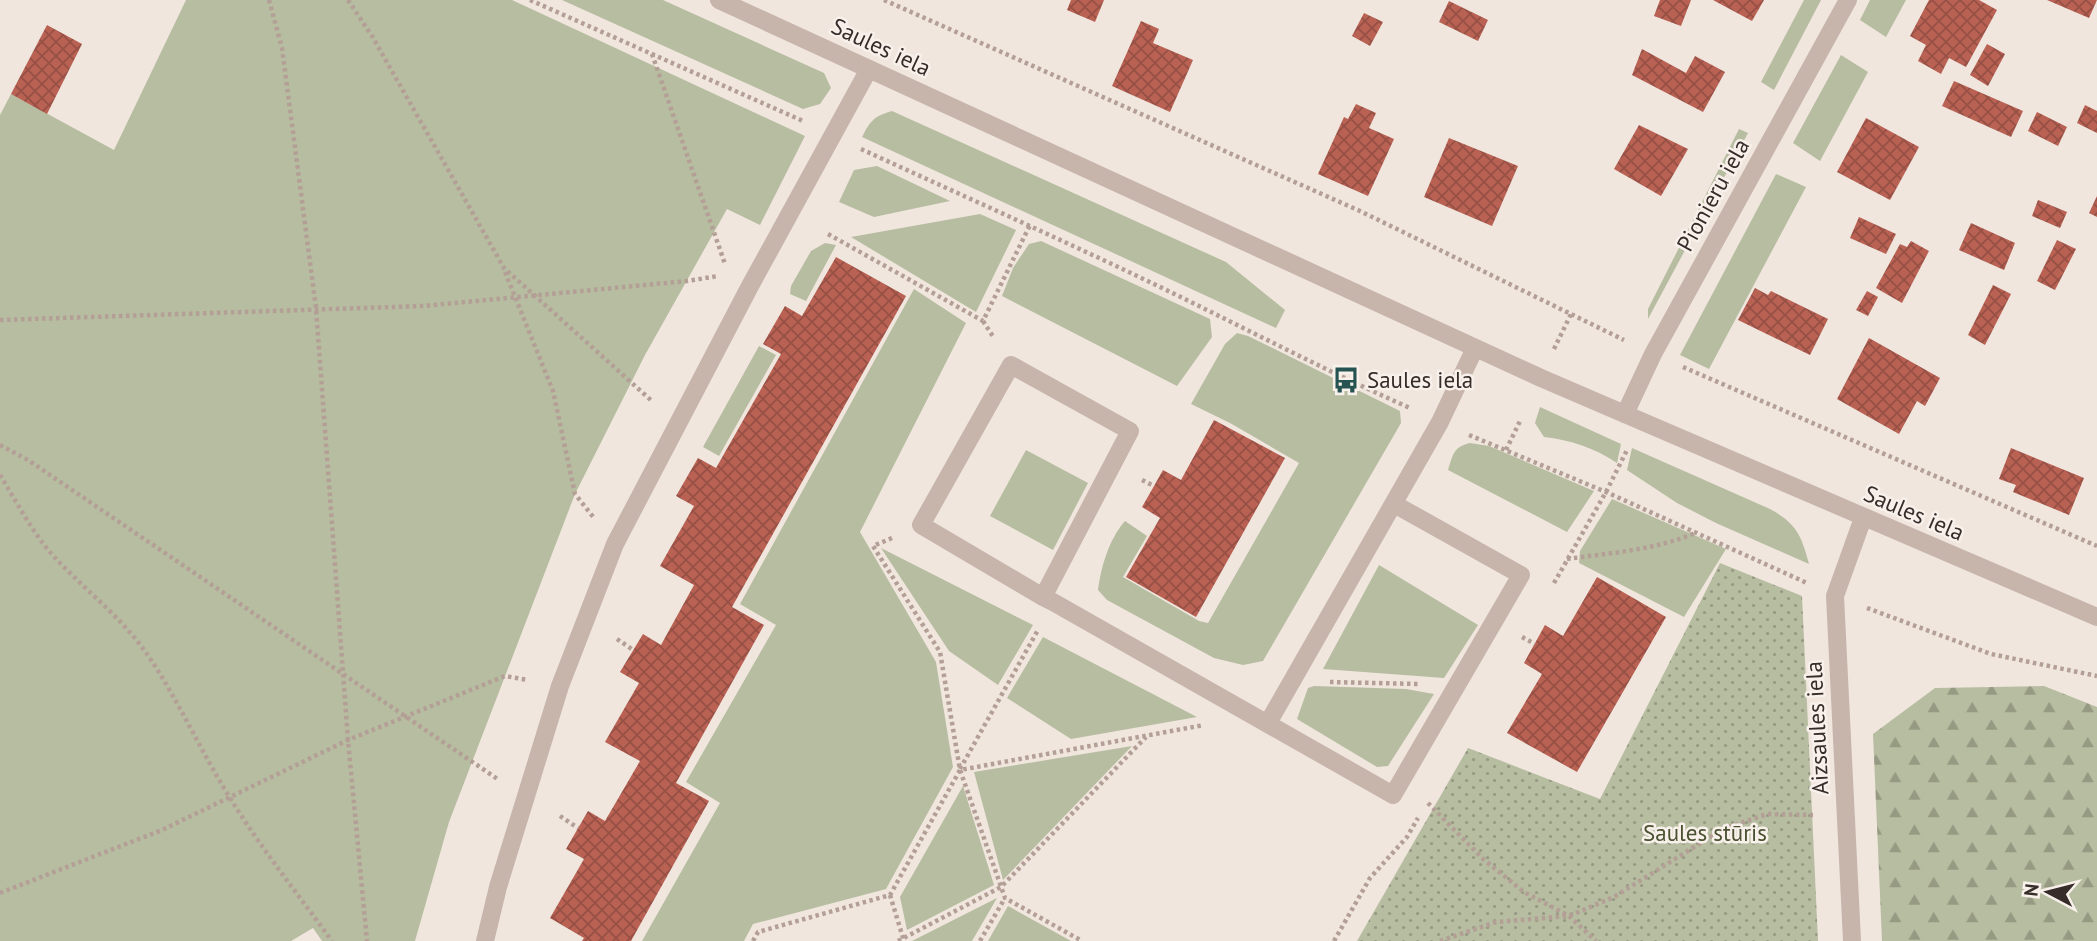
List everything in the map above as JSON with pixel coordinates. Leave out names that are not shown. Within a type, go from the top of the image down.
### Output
[{"type":"street","name":"Saules iela","points":[[719,0],[1475,348],[2097,617]]},
{"type":"street","name":"Pionieru iela","points":[[1625,414],[1653,354],[1848,0]]},
{"type":"street","points":[[485,941],[498,887],[560,685],[614,544],[778,234],[870,69]]},
{"type":"street","points":[[1261,720],[1294,677],[1394,504],[1440,422],[1475,348]]},
{"type":"street","points":[[1048,599],[1130,431],[1011,365],[921,525],[1048,599],[1393,795],[1521,575],[1394,504]]},
{"type":"street","name":"Aizsaules iela","points":[[1852,941],[1835,596],[1863,518]]},
{"type":"path","points":[[269,0],[282,48],[316,308],[348,740],[367,941]]},
{"type":"path","points":[[348,0],[372,36],[503,268],[553,391],[575,494],[614,544]]},
{"type":"path","points":[[530,0],[1030,225],[1346,380],[1696,532],[1835,596],[1991,654],[2097,676]]},
{"type":"path","points":[[884,0],[1360,211],[1653,354],[2097,546]]},
{"type":"path","points":[[0,320],[423,306],[687,281],[728,274],[652,53]]},
{"type":"path","points":[[828,234],[983,321],[1030,225]]},
{"type":"path","points":[[503,268],[678,424]]},
{"type":"path","points":[[1554,351],[1571,314]]},
{"type":"path","points":[[1506,450],[1521,419]]},
{"type":"path","points":[[0,445],[28,460],[526,798]]},
{"type":"path","points":[[0,475],[57,561],[96,597],[142,648],[170,688],[193,734],[267,856],[332,941]]},
{"type":"path","points":[[1141,480],[1154,486]]},
{"type":"path","points":[[921,525],[873,546],[940,652],[960,770],[1005,898],[1082,941]]},
{"type":"path","points":[[1566,560],[1679,540],[1696,532]]},
{"type":"path","points":[[1048,599],[960,770],[890,895],[902,940],[1001,887],[1148,736]]},
{"type":"path","points":[[1521,636],[1535,644]]},
{"type":"path","points":[[617,639],[633,650]]},
{"type":"path","points":[[0,893],[162,830],[348,740],[505,676],[560,685]]},
{"type":"path","points":[[1294,677],[1309,682],[1458,685]]},
{"type":"path","points":[[960,770],[1148,736],[1261,720]]},
{"type":"path","points":[[1428,803],[1503,876],[1524,892],[1569,916],[1596,941]]},
{"type":"path","points":[[1440,941],[1496,922],[1569,916],[1614,897],[1723,829],[1767,814],[1846,815]]},
{"type":"path","points":[[560,816],[578,828]]},
{"type":"path","points":[[753,941],[758,932],[890,895]]},
{"type":"path","points":[[981,941],[1005,898]]},
{"type":"green space","points":[[186,0],[512,0],[805,136],[760,225],[727,209],[645,355],[575,494],[449,822],[415,941],[322,941],[313,928],[291,941],[0,941],[0,115],[11,94],[114,150]]},
{"type":"green space","points":[[562,0],[663,0],[824,73],[831,88],[820,104],[803,109]]},
{"type":"green space","points":[[1804,0],[1821,0],[1774,90],[1761,82]]},
{"type":"green space","points":[[1870,0],[1906,0],[1886,37],[1860,20]]},
{"type":"green space","points":[[1841,55],[1868,72],[1820,161],[1793,143]]},
{"type":"green space","points":[[892,111],[1226,262],[1285,310],[1276,328],[862,137],[873,120]]},
{"type":"green space","points":[[1739,129],[1748,133],[1648,319],[1648,309]]},
{"type":"green space","points":[[877,166],[950,201],[874,217],[839,202],[854,170]]},
{"type":"green space","points":[[1776,174],[1806,187],[1709,369],[1680,355]]},
{"type":"green space","points":[[980,214],[1016,230],[976,312],[851,237]]},
{"type":"green space","points":[[1041,241],[1210,319],[1212,337],[1177,386],[1002,296],[1013,268],[1029,244]]},
{"type":"green space","points":[[825,243],[836,245],[806,301],[790,294],[791,286],[811,251]]},
{"type":"green space","points":[[914,289],[966,323],[860,532],[936,662],[953,767],[886,889],[753,924],[744,941],[642,941],[720,803],[686,782],[776,625],[740,604]]},
{"type":"green space","points":[[1237,333],[1400,411],[1401,423],[1263,661],[1243,665],[1214,658],[1107,600],[1098,590],[1101,572],[1114,536],[1125,521],[1147,536],[1123,577],[1199,621],[1208,623],[1299,463],[1191,404],[1225,344]]},
{"type":"green space","points":[[759,346],[776,355],[719,456],[703,447]]},
{"type":"green space","points":[[1540,407],[1621,444],[1617,463],[1582,446],[1544,437],[1535,423]]},
{"type":"green space","points":[[1470,443],[1489,446],[1594,491],[1567,532],[1448,470],[1457,449]]},
{"type":"green space","points":[[1632,448],[1779,514],[1797,531],[1809,564],[1677,503],[1627,470]]},
{"type":"green space","points":[[1026,450],[1088,483],[1053,550],[990,516]]},
{"type":"green space","points":[[1612,499],[1726,549],[1684,617],[1579,563],[1580,551]]},
{"type":"green space","points":[[881,548],[1033,625],[998,685],[949,651]]},
{"type":"green space","name":"Saules stūris","points":[[1720,563],[1802,596],[1818,941],[1357,941],[1468,748],[1600,799]]},
{"type":"green space","points":[[1379,565],[1478,625],[1444,678],[1323,669]]},
{"type":"green space","points":[[1043,637],[1197,717],[1071,739],[1007,698]]},
{"type":"green space","points":[[2044,686],[2097,707],[2097,941],[1882,941],[1873,734],[1935,688]]},
{"type":"green space","points":[[1308,688],[1406,689],[1434,694],[1388,766],[1377,767],[1297,719]]},
{"type":"green space","points":[[1132,746],[1003,880],[974,772]]},
{"type":"green space","points":[[963,786],[994,885],[907,930],[900,897]]},
{"type":"green space","points":[[997,898],[972,941],[912,941]]},
{"type":"green space","points":[[1008,906],[1071,941],[988,941]]},
{"type":"building","points":[[1071,0],[1104,0],[1095,22],[1067,10]]},
{"type":"building","points":[[1660,0],[1691,0],[1681,26],[1654,16]]},
{"type":"building","points":[[1713,0],[1764,0],[1752,21]]},
{"type":"building","points":[[1929,0],[1979,0],[1997,10],[1966,67],[1949,58],[1941,74],[1918,61],[1926,45],[1910,36]]},
{"type":"building","points":[[2047,0],[2097,0],[2089,18]]},
{"type":"building","points":[[1449,1],[1488,20],[1478,41],[1439,22]]},
{"type":"building","points":[[1364,13],[1383,22],[1370,46],[1352,36]]},
{"type":"building","points":[[1141,21],[1159,29],[1153,43],[1193,60],[1170,112],[1112,86]]},
{"type":"building","points":[[47,25],[82,44],[47,114],[11,94]]},
{"type":"building","points":[[1987,44],[2005,54],[1988,86],[1970,75]]},
{"type":"building","points":[[1642,49],[1686,73],[1695,56],[1725,72],[1703,112],[1632,75]]},
{"type":"building","points":[[1954,81],[2023,111],[2011,137],[1942,106]]},
{"type":"building","points":[[1356,104],[1376,113],[1369,128],[1394,139],[1368,196],[1318,174],[1344,117],[1348,119]]},
{"type":"building","points":[[2085,105],[2097,111],[2097,133],[2077,123]]},
{"type":"building","points":[[2037,112],[2067,127],[2058,146],[2028,131]]},
{"type":"building","points":[[1866,118],[1919,147],[1890,200],[1837,172]]},
{"type":"building","points":[[1639,125],[1688,149],[1661,196],[1614,169]]},
{"type":"building","points":[[1449,138],[1518,166],[1492,226],[1424,197]]},
{"type":"building","points":[[2097,196],[2097,217],[2089,213]]},
{"type":"building","points":[[2038,200],[2067,212],[2060,228],[2032,216]]},
{"type":"building","points":[[1859,217],[1896,234],[1886,254],[1850,238]]},
{"type":"building","points":[[1971,223],[2015,243],[2004,270],[1959,250]]},
{"type":"building","points":[[2057,240],[2076,249],[2055,290],[2037,281]]},
{"type":"building","points":[[1911,241],[1929,251],[1902,303],[1876,288],[1900,244],[1907,247]]},
{"type":"building","points":[[836,257],[906,296],[732,607],[764,625],[676,783],[709,801],[631,941],[582,941],[584,938],[550,918],[584,859],[566,849],[588,811],[605,821],[640,761],[605,742],[639,683],[620,672],[643,634],[661,645],[694,585],[660,566],[694,506],[676,496],[698,458],[716,468],[781,354],[763,344],[785,306],[802,316]]},
{"type":"building","points":[[1993,285],[2011,294],[1985,345],[1968,335]]},
{"type":"building","points":[[1755,288],[1768,295],[1771,291],[1828,319],[1810,355],[1738,320]]},
{"type":"building","points":[[1867,291],[1878,297],[1868,316],[1856,310]]},
{"type":"building","points":[[1869,338],[1940,378],[1925,406],[1917,401],[1899,434],[1837,399]]},
{"type":"building","points":[[1214,420],[1285,458],[1196,617],[1126,577],[1160,518],[1142,507],[1163,470],[1181,480]]},
{"type":"building","points":[[2011,448],[2084,478],[2069,515],[2013,492],[2016,485],[1999,479]]},
{"type":"building","points":[[1597,577],[1666,617],[1577,772],[1507,733],[1542,674],[1524,663],[1545,625],[1563,636]]},
{"type":"place","name":"Saules iela","points":[[1346,380]]}]
